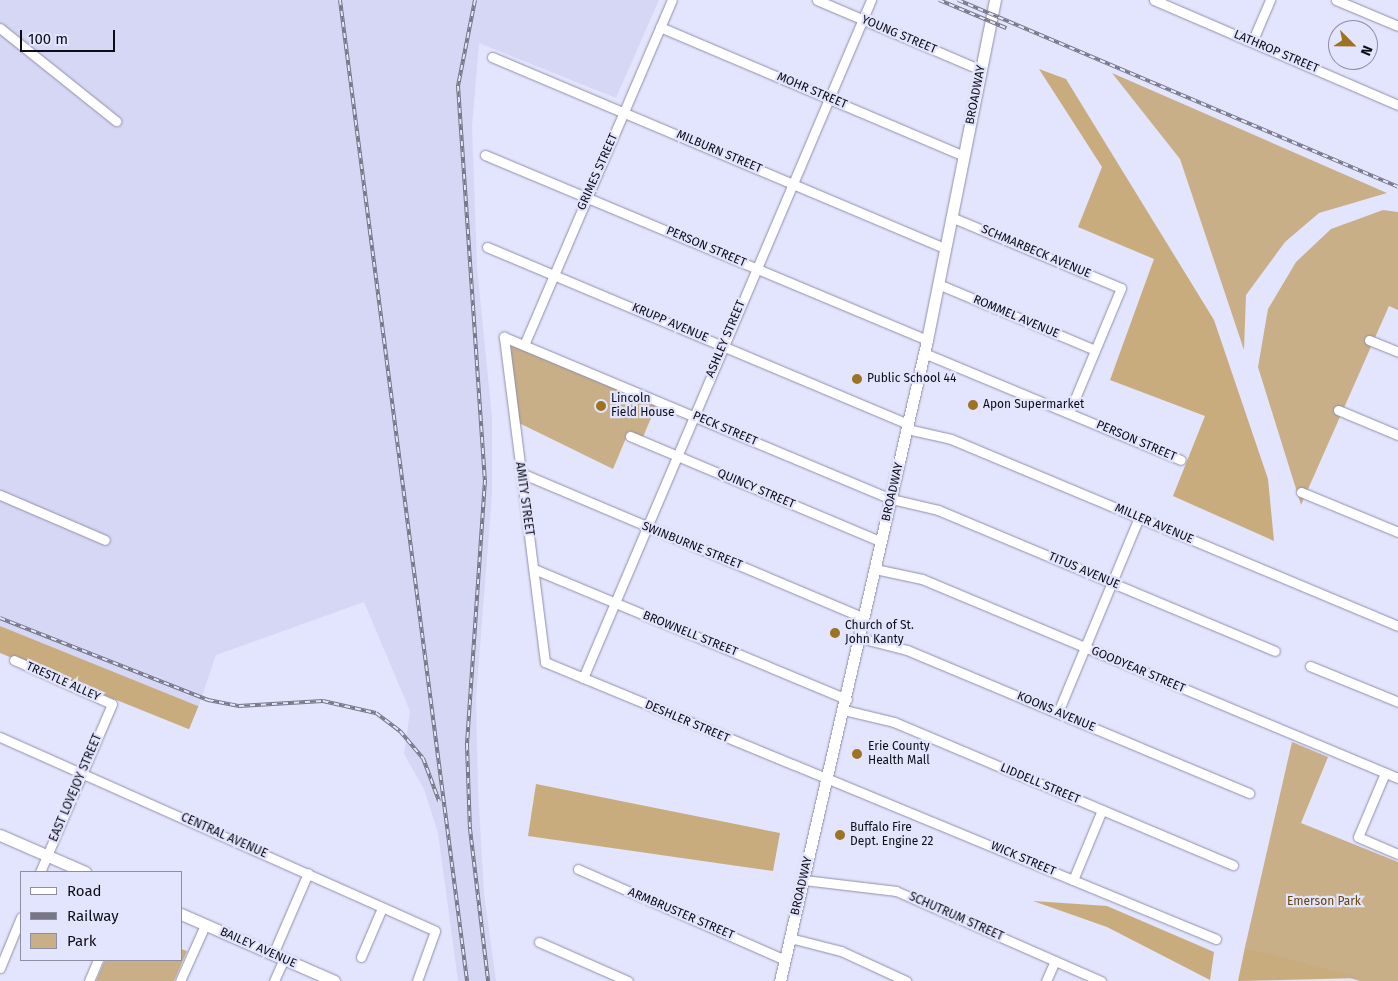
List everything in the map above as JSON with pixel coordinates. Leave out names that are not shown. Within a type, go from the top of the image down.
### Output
[{"type":"main road","name":"BROADWAY","points":[[780,981],[828,782],[927,340],[995,0]]},
{"type":"main road","points":[[0,835],[83,871]]},
{"type":"main road","name":"BAILEY AVENUE","points":[[182,914],[334,981]]},
{"type":"street","name":"GRIMES STREET","points":[[524,345],[672,0]]},
{"type":"street","name":"YOUNG STREET","points":[[817,0],[981,70]]},
{"type":"street","name":"ASHLEY STREET","points":[[583,678],[871,0]]},
{"type":"street","name":"LATHROP STREET","points":[[1154,0],[1398,105]]},
{"type":"street","points":[[1252,42],[1270,0]]},
{"type":"street","points":[[1336,0],[1398,26]]},
{"type":"street","name":"MOHR STREET","points":[[660,27],[964,156]]},
{"type":"street","points":[[0,28],[116,121]]},
{"type":"street","name":"MILBURN STREET","points":[[492,57],[624,111],[945,248]]},
{"type":"street","name":"PERSON STREET","points":[[485,155],[587,196],[927,340]]},
{"type":"street","name":"SCHMARBECK AVENUE","points":[[951,217],[1121,288],[1095,350]]},
{"type":"street","name":"KRUPP AVENUE","points":[[487,247],[723,346],[907,427]]},
{"type":"street","name":"ROMMEL AVENUE","points":[[938,284],[1095,350]]},
{"type":"street","name":"PECK STREET","points":[[504,337],[891,500]]},
{"type":"street","name":"AMITY STREET","points":[[504,337],[545,662]]},
{"type":"street","points":[[1369,340],[1398,352]]},
{"type":"street","points":[[1069,413],[1095,350]]},
{"type":"street","name":"PERSON STREET","points":[[924,353],[1182,460]]},
{"type":"street","points":[[1338,410],[1398,435]]},
{"type":"street","name":"MILLER AVENUE","points":[[907,427],[951,439],[1398,626]]},
{"type":"street","name":"QUINCY STREET","points":[[630,436],[882,542]]},
{"type":"street","name":"SWINBURNE STREET","points":[[521,473],[864,618]]},
{"type":"street","points":[[1301,492],[1398,532]]},
{"type":"street","points":[[0,495],[105,540]]},
{"type":"street","name":"TITUS AVENUE","points":[[891,500],[938,510],[1275,651]]},
{"type":"street","points":[[1058,712],[1139,517]]},
{"type":"street","name":"GOODYEAR STREET","points":[[875,568],[922,580],[1398,778]]},
{"type":"street","name":"BROWNELL STREET","points":[[534,569],[847,698]]},
{"type":"street","name":"KOONS AVENUE","points":[[860,638],[907,650],[1249,792]]},
{"type":"street","name":"TRESTLE ALLEY","points":[[14,660],[112,704]]},
{"type":"street","name":"DESHLER STREET","points":[[545,662],[828,782]]},
{"type":"street","points":[[1310,666],[1398,702]]},
{"type":"street","name":"EAST LOVEJOY STREET","points":[[40,871],[112,704]]},
{"type":"street","name":"LIDDELL STREET","points":[[844,710],[894,722],[1233,866]]},
{"type":"street","name":"CENTRAL AVENUE","points":[[0,737],[435,931],[433,944],[417,981]]},
{"type":"street","points":[[1385,773],[1358,837],[1398,854]]},
{"type":"street","name":"WICK STREET","points":[[828,782],[877,797],[1216,939]]},
{"type":"street","points":[[1073,880],[1102,810]]},
{"type":"street","name":"ARMBRUSTER STREET","points":[[578,870],[785,960]]},
{"type":"street","points":[[274,981],[279,957],[308,873]]},
{"type":"street","name":"SCHUTRUM STREET","points":[[804,880],[896,891],[1101,981]]},
{"type":"street","points":[[361,957],[382,908]]},
{"type":"street","points":[[0,968],[20,919]]},
{"type":"street","points":[[180,981],[205,925]]},
{"type":"street","points":[[790,938],[841,951],[906,981]]},
{"type":"street","points":[[539,942],[628,981]]},
{"type":"street","points":[[90,981],[98,961]]},
{"type":"street","points":[[1046,981],[1055,961]]},
{"type":"shaded area","points":[[0,0],[659,0],[616,98],[479,43],[472,126],[477,267],[492,417],[492,494],[476,698],[478,791],[484,894],[496,981],[458,981],[438,833],[424,789],[404,754],[410,711],[364,602],[216,655],[198,708],[0,626]]},
{"type":"shaded area","points":[[1039,69],[1066,79],[1214,320],[1268,479],[1274,541],[1173,496],[1205,416],[1110,380],[1154,259],[1078,227],[1102,167]]},
{"type":"shaded area","points":[[0,626],[198,706],[189,729],[0,653]]},
{"type":"shaded area","points":[[536,784],[780,833],[773,871],[528,836]]},
{"type":"shaded area","points":[[1033,901],[1107,906],[1214,952],[1210,980],[1107,927]]},
{"type":"shaded area","points":[[1245,947],[1361,978],[1238,981]]},
{"type":"green space","points":[[1112,73],[1387,193],[1319,213],[1285,242],[1246,295],[1244,350],[1180,159]]},
{"type":"green space","points":[[1383,210],[1398,212],[1398,310],[1389,306],[1301,505],[1258,367],[1268,309],[1296,262],[1331,229]]},
{"type":"green space","points":[[508,343],[656,406],[643,437],[629,431],[613,469],[519,423]]},
{"type":"green space","name":"Emerson Park","points":[[1292,742],[1328,757],[1301,823],[1398,862],[1398,981],[1360,981],[1245,947]]},
{"type":"green space","points":[[182,949],[187,951],[174,981],[96,981],[105,961],[182,961]]},
{"type":"railway","points":[[340,0],[467,981]]},
{"type":"railway","points":[[475,0],[458,86],[485,480],[467,745],[470,829],[488,981]]},
{"type":"railway","points":[[939,0],[1006,28]]},
{"type":"railway","points":[[958,0],[1398,187]]},
{"type":"railway","points":[[0,618],[208,700],[239,706],[323,701],[376,713],[400,731],[423,758],[439,801]]},
{"type":"place","name":"Public School 44","points":[[857,379]]},
{"type":"place","name":"Apon Supermarket","points":[[973,405]]},
{"type":"place","name":"Lincoln Field House","points":[[601,406]]},
{"type":"place","name":"Church of St. John Kanty","points":[[835,633]]},
{"type":"place","name":"Erie County Health Mall","points":[[857,754]]},
{"type":"place","name":"Buffalo Fire Dept. Engine 22","points":[[840,835]]}]
